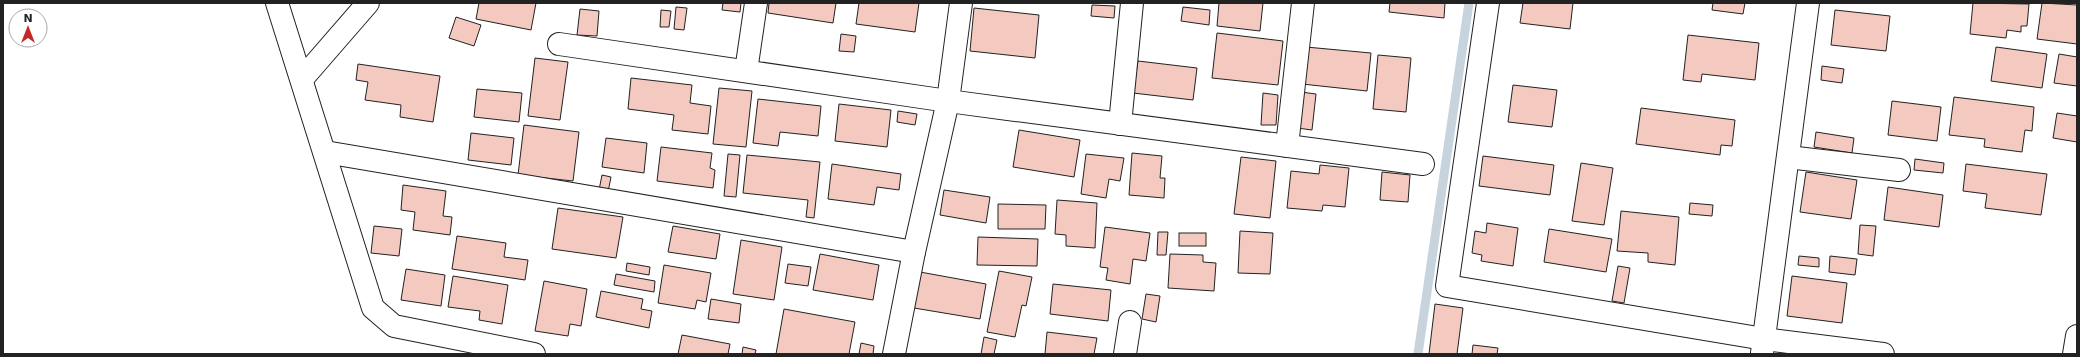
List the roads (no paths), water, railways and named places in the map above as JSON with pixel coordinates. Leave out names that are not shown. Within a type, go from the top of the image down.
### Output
[{"type":"street","points":[[278,3],[373,308],[394,326],[534,354]]},
{"type":"street","points":[[302,79],[368,3]]},
{"type":"street","points":[[746,71],[756,3]]},
{"type":"street","points":[[894,354],[914,252],[948,101],[961,3]]},
{"type":"street","points":[[1120,124],[1132,3]]},
{"type":"street","points":[[1287,146],[1303,3]]},
{"type":"street","points":[[1488,3],[1448,286],[1763,346],[1883,354]]},
{"type":"street","points":[[1763,346],[1808,3]]},
{"type":"street","points":[[559,44],[948,101],[1423,164]]},
{"type":"street","points":[[325,152],[914,252]]},
{"type":"street","points":[[1788,157],[1899,170]]},
{"type":"street","points":[[1124,354],[1130,322]]},
{"type":"street","points":[[2074,354],[2077,336]]},
{"type":"waterway","points":[[1418,354],[1469,3]]}]
